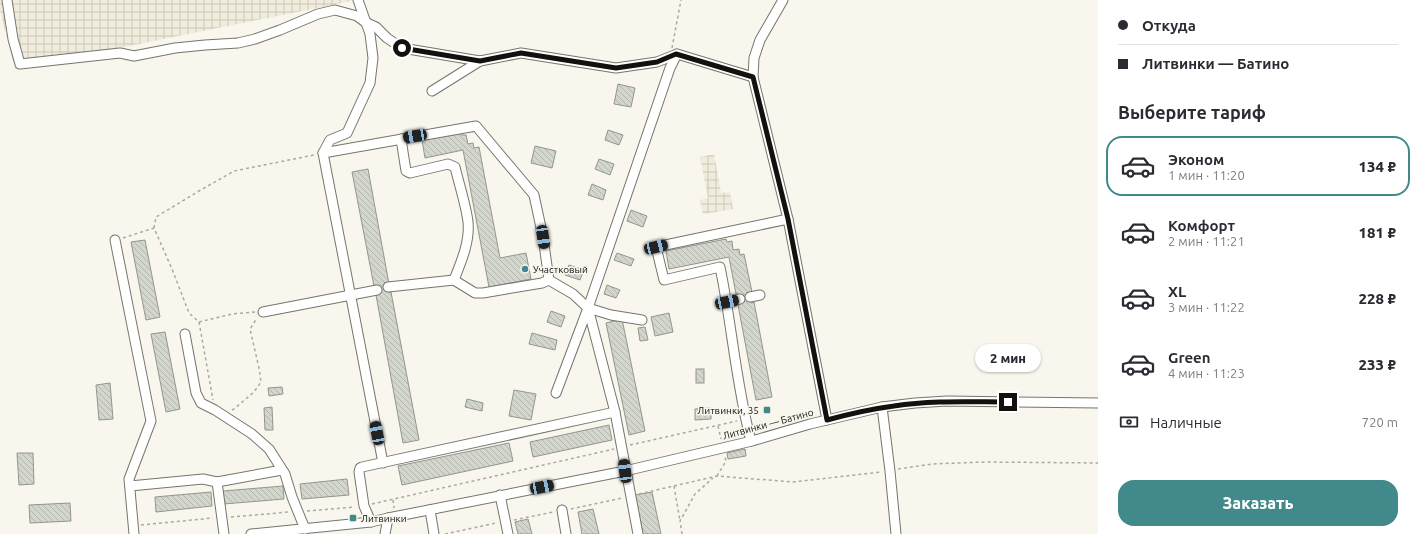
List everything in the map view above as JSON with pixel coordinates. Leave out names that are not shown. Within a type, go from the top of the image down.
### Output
[{"type":"street","points":[[7,0],[13,39],[20,64],[120,52],[134,56],[175,48],[238,43],[255,39],[318,14],[334,10],[357,16],[365,22],[376,26],[387,38],[402,48],[480,61],[521,53],[616,68],[657,62],[676,54],[753,77]]},
{"type":"street","points":[[358,0],[370,34],[373,58],[370,83],[347,133],[330,140],[323,153],[383,463]]},
{"type":"street","points":[[783,0],[760,40],[754,58],[753,77],[788,219],[827,420]]},
{"type":"street","points":[[556,393],[588,308],[676,54]]},
{"type":"street","points":[[432,91],[480,61]]},
{"type":"street","points":[[323,153],[473,126],[478,127],[534,195],[543,237],[549,280]]},
{"type":"street","points":[[401,139],[406,171],[410,173],[448,164],[455,167],[468,223],[467,241],[454,280]]},
{"type":"street","points":[[751,441],[745,420],[727,302],[720,267],[664,280],[656,247],[749,226],[788,219]]},
{"type":"street","points":[[115,240],[151,421],[129,479],[134,530]]},
{"type":"street","points":[[388,287],[454,280],[475,293],[483,293],[542,283],[549,280]]},
{"type":"street","points":[[549,280],[573,294],[588,308],[611,315],[642,320]]},
{"type":"street","points":[[263,312],[377,290]]},
{"type":"street","points":[[750,297],[760,295]]},
{"type":"street","points":[[727,302],[740,299]]},
{"type":"street","points":[[588,308],[615,412],[638,534]]},
{"type":"street","points":[[185,334],[196,393],[201,403],[252,434],[269,450],[285,474],[304,529]]},
{"type":"street","name":"Литвинки — Батино","points":[[251,534],[371,522],[392,515],[430,510],[625,471],[751,441],[827,420],[882,407],[947,401],[1098,403]]},
{"type":"street","points":[[882,407],[896,534]]},
{"type":"street","points":[[371,522],[364,506],[359,472],[360,468],[615,412]]},
{"type":"street","points":[[130,486],[203,479],[217,482],[282,470]]},
{"type":"street","points":[[217,482],[224,534]]},
{"type":"street","points":[[500,495],[508,534]]},
{"type":"street","points":[[430,510],[434,534]]},
{"type":"street","points":[[562,510],[566,534]]},
{"type":"street","points":[[385,534],[392,515]]},
{"type":"path","points":[[676,54],[672,46],[681,0]]},
{"type":"path","points":[[263,312],[256,319],[250,329],[261,382],[254,392],[234,409],[216,411],[199,322],[189,313],[154,228],[156,217],[234,171],[323,153]]},
{"type":"path","points":[[115,240],[154,228]]},
{"type":"path","points":[[199,322],[232,314],[263,312]]},
{"type":"path","points":[[134,530],[222,517],[364,506],[745,420]]},
{"type":"path","points":[[718,426],[721,441]]},
{"type":"path","points":[[717,476],[726,461],[724,452]]},
{"type":"path","points":[[445,534],[630,496],[717,476],[793,482],[890,471],[932,464],[985,462],[1098,463]]},
{"type":"path","points":[[680,521],[695,494],[713,478]]},
{"type":"path","points":[[674,486],[682,534]]},
{"type":"path","points":[[392,515],[393,500]]},
{"type":"shaded area","points":[[0,0],[356,0],[15,69],[0,11]]},
{"type":"shaded area","points":[[714,154],[721,193],[730,192],[733,209],[703,214],[700,200],[708,198],[700,157]]},
{"type":"building","points":[[618,84],[635,88],[631,107],[614,104]]},
{"type":"building","points":[[608,130],[623,135],[619,145],[605,140]]},
{"type":"building","points":[[461,132],[461,135],[466,135],[468,144],[473,143],[474,148],[479,147],[500,258],[526,253],[531,279],[489,287],[463,150],[425,158],[422,140]]},
{"type":"building","points":[[535,146],[556,151],[552,168],[531,163]]},
{"type":"building","points":[[599,159],[614,164],[610,175],[595,169]]},
{"type":"building","points":[[368,169],[389,284],[387,284],[389,292],[391,292],[419,440],[403,443],[376,295],[378,295],[376,285],[374,286],[352,172]]},
{"type":"building","points":[[592,184],[606,190],[603,200],[588,195]]},
{"type":"building","points":[[631,210],[647,216],[643,227],[627,221]]},
{"type":"building","points":[[726,239],[727,242],[732,241],[733,250],[739,249],[740,255],[744,254],[752,292],[749,293],[751,303],[754,302],[772,397],[756,400],[738,305],[740,304],[740,299],[738,293],[736,294],[729,257],[669,269],[666,251]]},
{"type":"building","points":[[145,240],[160,317],[146,320],[131,242]]},
{"type":"building","points":[[617,253],[634,259],[631,266],[614,260]]},
{"type":"building","points":[[569,265],[584,270],[580,280],[565,275]]},
{"type":"building","points":[[607,285],[620,290],[616,298],[604,294]]},
{"type":"building","points":[[551,311],[565,316],[561,327],[547,322]]},
{"type":"building","points":[[669,313],[673,332],[655,336],[651,317]]},
{"type":"building","points":[[622,319],[645,431],[629,435],[606,323]]},
{"type":"building","points":[[645,327],[648,340],[640,341],[638,328]]},
{"type":"building","points":[[165,332],[180,409],[166,412],[151,334]]},
{"type":"building","points":[[532,333],[557,340],[555,350],[529,344]]},
{"type":"building","points":[[696,369],[704,369],[704,383],[696,383]]},
{"type":"building","points":[[110,383],[113,419],[99,420],[96,385]]},
{"type":"building","points":[[282,387],[283,394],[269,396],[268,388]]},
{"type":"building","points":[[514,390],[536,394],[531,420],[509,416]]},
{"type":"building","points":[[467,399],[483,403],[482,411],[465,407]]},
{"type":"building","points":[[272,407],[273,430],[265,430],[264,408]]},
{"type":"building","points":[[711,408],[711,419],[695,420],[695,409]]},
{"type":"building","points":[[609,425],[612,440],[533,457],[530,442]]},
{"type":"building","points":[[509,443],[513,461],[402,485],[398,466]]},
{"type":"building","points":[[745,449],[746,456],[728,459],[727,453]]},
{"type":"building","points":[[17,453],[33,453],[34,484],[19,485]]},
{"type":"building","points":[[347,479],[349,495],[302,499],[300,484]]},
{"type":"building","points":[[283,486],[284,499],[224,504],[223,491]]},
{"type":"building","points":[[211,492],[212,506],[156,512],[155,497]]},
{"type":"building","points":[[652,492],[661,534],[643,534],[635,495]]},
{"type":"building","points":[[70,503],[71,521],[30,523],[29,505]]},
{"type":"building","points":[[593,509],[599,534],[582,534],[578,512]]},
{"type":"building","points":[[528,519],[532,534],[518,534],[515,522]]},
{"type":"place","name":"Участковый","points":[[525,269]]},
{"type":"place","name":"Литвинки, 35","points":[[767,410]]},
{"type":"place","name":"Литвинки","points":[[353,518]]},
{"type":"route","points":[[402,48],[480,61],[493,57],[521,53],[616,68],[657,62],[676,54],[753,77],[788,219],[827,420],[871,409],[915,403],[947,401],[1008,402]]}]
